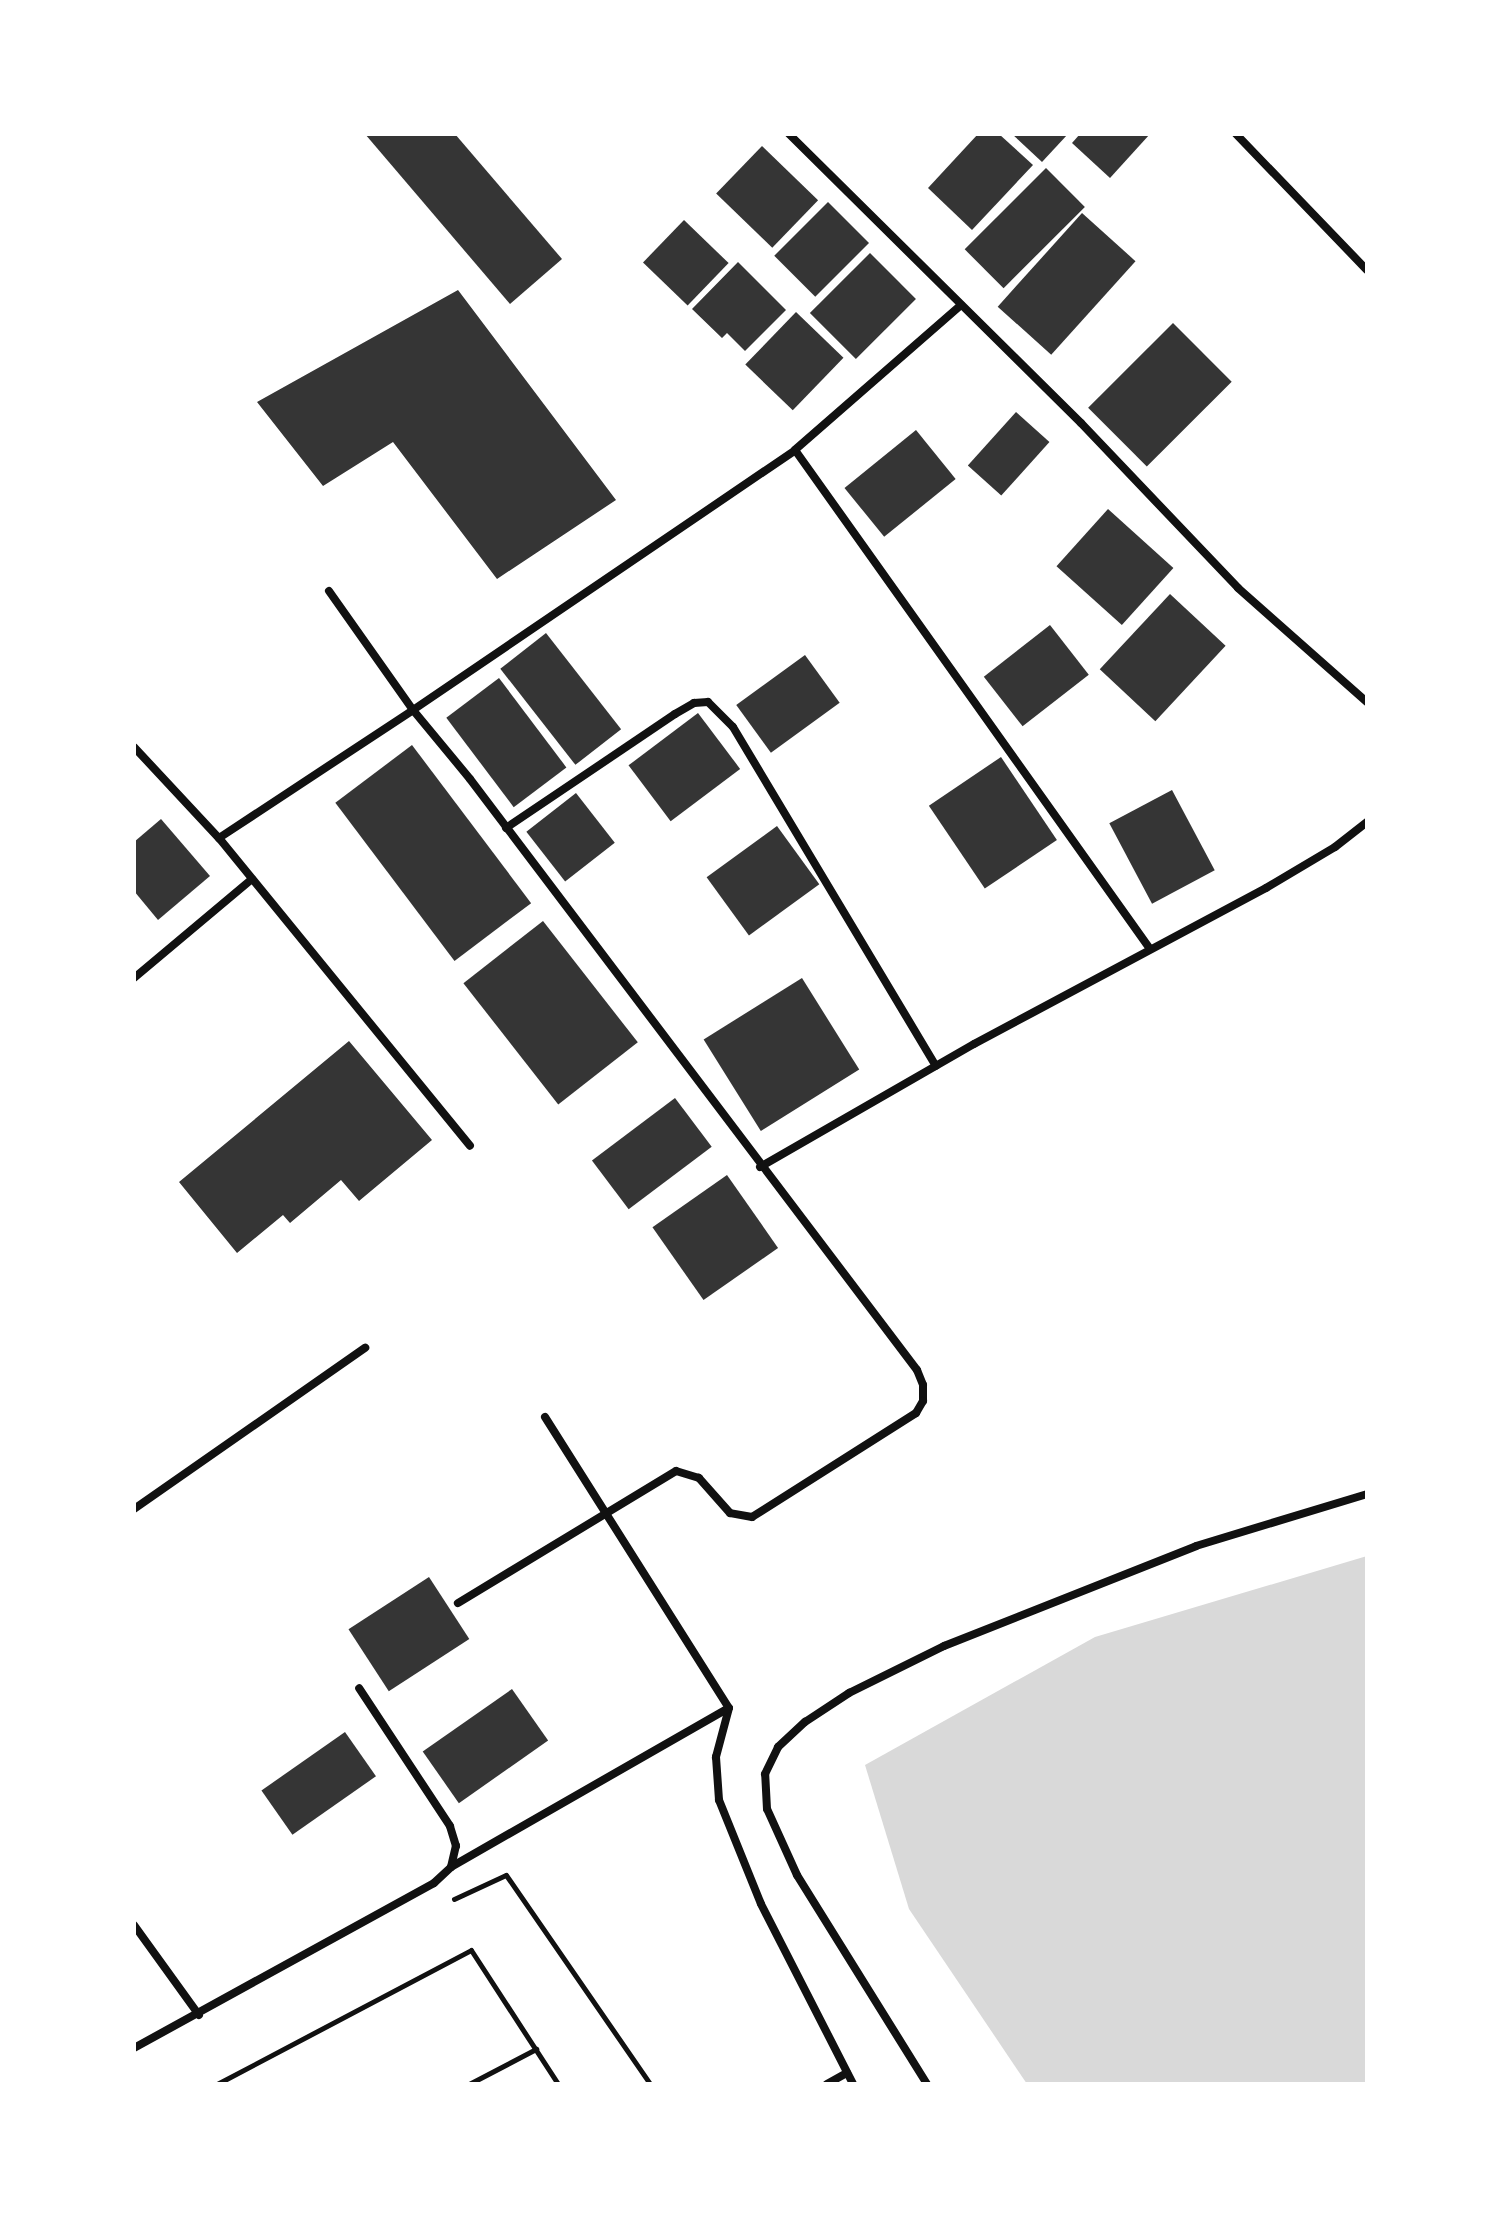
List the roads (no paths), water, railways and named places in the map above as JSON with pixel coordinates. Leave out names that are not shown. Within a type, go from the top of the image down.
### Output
[{"type":"street","points":[[789,134],[1081,423],[1238,588],[1367,702]]},
{"type":"street","points":[[1236,134],[1367,270]]},
{"type":"street","points":[[219,838],[795,450],[961,305]]},
{"type":"street","points":[[795,450],[1150,949]]},
{"type":"street","points":[[329,591],[413,710],[917,1370],[923,1385],[923,1401],[916,1413],[752,1517],[730,1513],[699,1478],[676,1471],[458,1603]]},
{"type":"street","points":[[506,828],[675,714],[694,703],[708,702],[733,727],[936,1066]]},
{"type":"street","points":[[134,747],[219,838],[470,1146]]},
{"type":"street","points":[[760,1167],[936,1066],[1266,888],[1335,847],[1367,822]]},
{"type":"street","points":[[134,978],[252,879]]},
{"type":"street","points":[[134,1509],[365,1348]]},
{"type":"street","points":[[545,1417],[729,1708],[716,1757],[719,1800],[761,1904],[853,2084]]},
{"type":"street","points":[[927,2084],[797,1875],[767,1809],[765,1774],[778,1747],[805,1722],[849,1693],[944,1646],[1196,1546],[1367,1494]]},
{"type":"street","points":[[359,1688],[450,1826],[456,1846],[451,1867]]},
{"type":"street","points":[[134,2048],[199,2015],[434,1883],[451,1867],[729,1708]]},
{"type":"street","points":[[134,1925],[199,2015]]},
{"type":"street","points":[[827,2084],[847,2073]]}]
